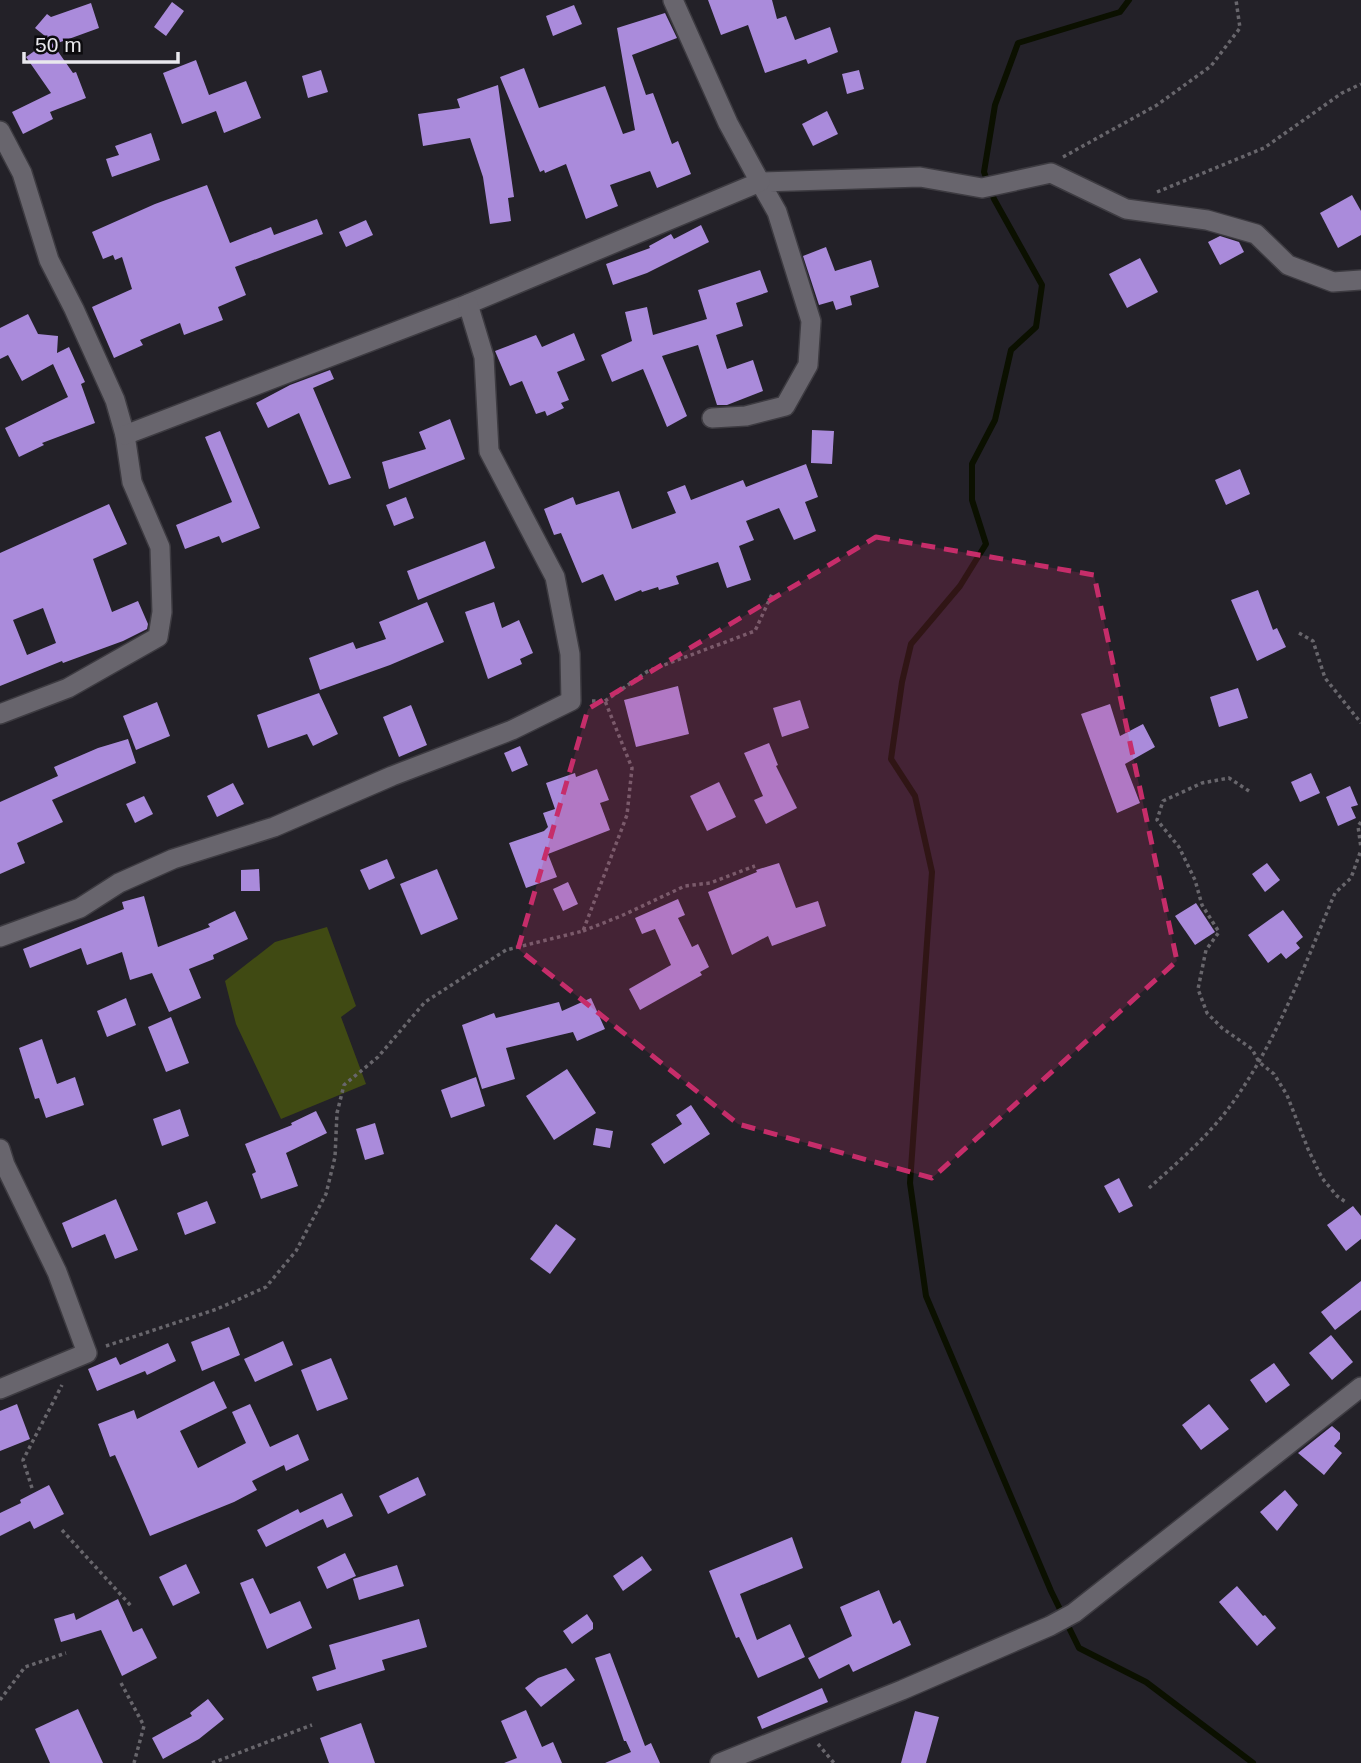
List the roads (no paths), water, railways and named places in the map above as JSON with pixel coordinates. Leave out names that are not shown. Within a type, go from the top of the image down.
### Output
[{"type":"street","points":[[673,0],[729,122],[777,212],[811,321],[808,365],[785,406],[746,416],[712,418]]},
{"type":"street","points":[[0,131],[22,173],[49,260],[115,400],[125,435],[132,482],[160,547],[162,612],[158,637],[68,688],[0,714]]},
{"type":"street","points":[[125,435],[468,304],[760,182],[920,177],[982,188],[1051,173],[1126,209],[1207,220],[1256,233],[1288,265],[1334,282],[1361,280]]},
{"type":"street","points":[[0,937],[80,908],[119,883],[173,859],[274,827],[392,776],[512,730],[570,701],[570,654],[555,577],[489,451],[484,357],[468,304]]},
{"type":"street","points":[[0,1149],[5,1165],[57,1272],[81,1355],[0,1389]]},
{"type":"street","points":[[720,1763],[890,1695],[1050,1626],[1074,1613],[1361,1387]]},
{"type":"waterway","points":[[1129,0],[1120,12],[1018,43],[995,105],[984,172],[994,199],[1042,285],[1036,327],[1011,350],[995,420],[972,464],[972,500],[986,544],[960,586],[911,644],[902,682],[891,759],[915,796],[932,872],[910,1183],[926,1296],[1051,1591],[1079,1648],[1146,1682],[1253,1763]]}]
